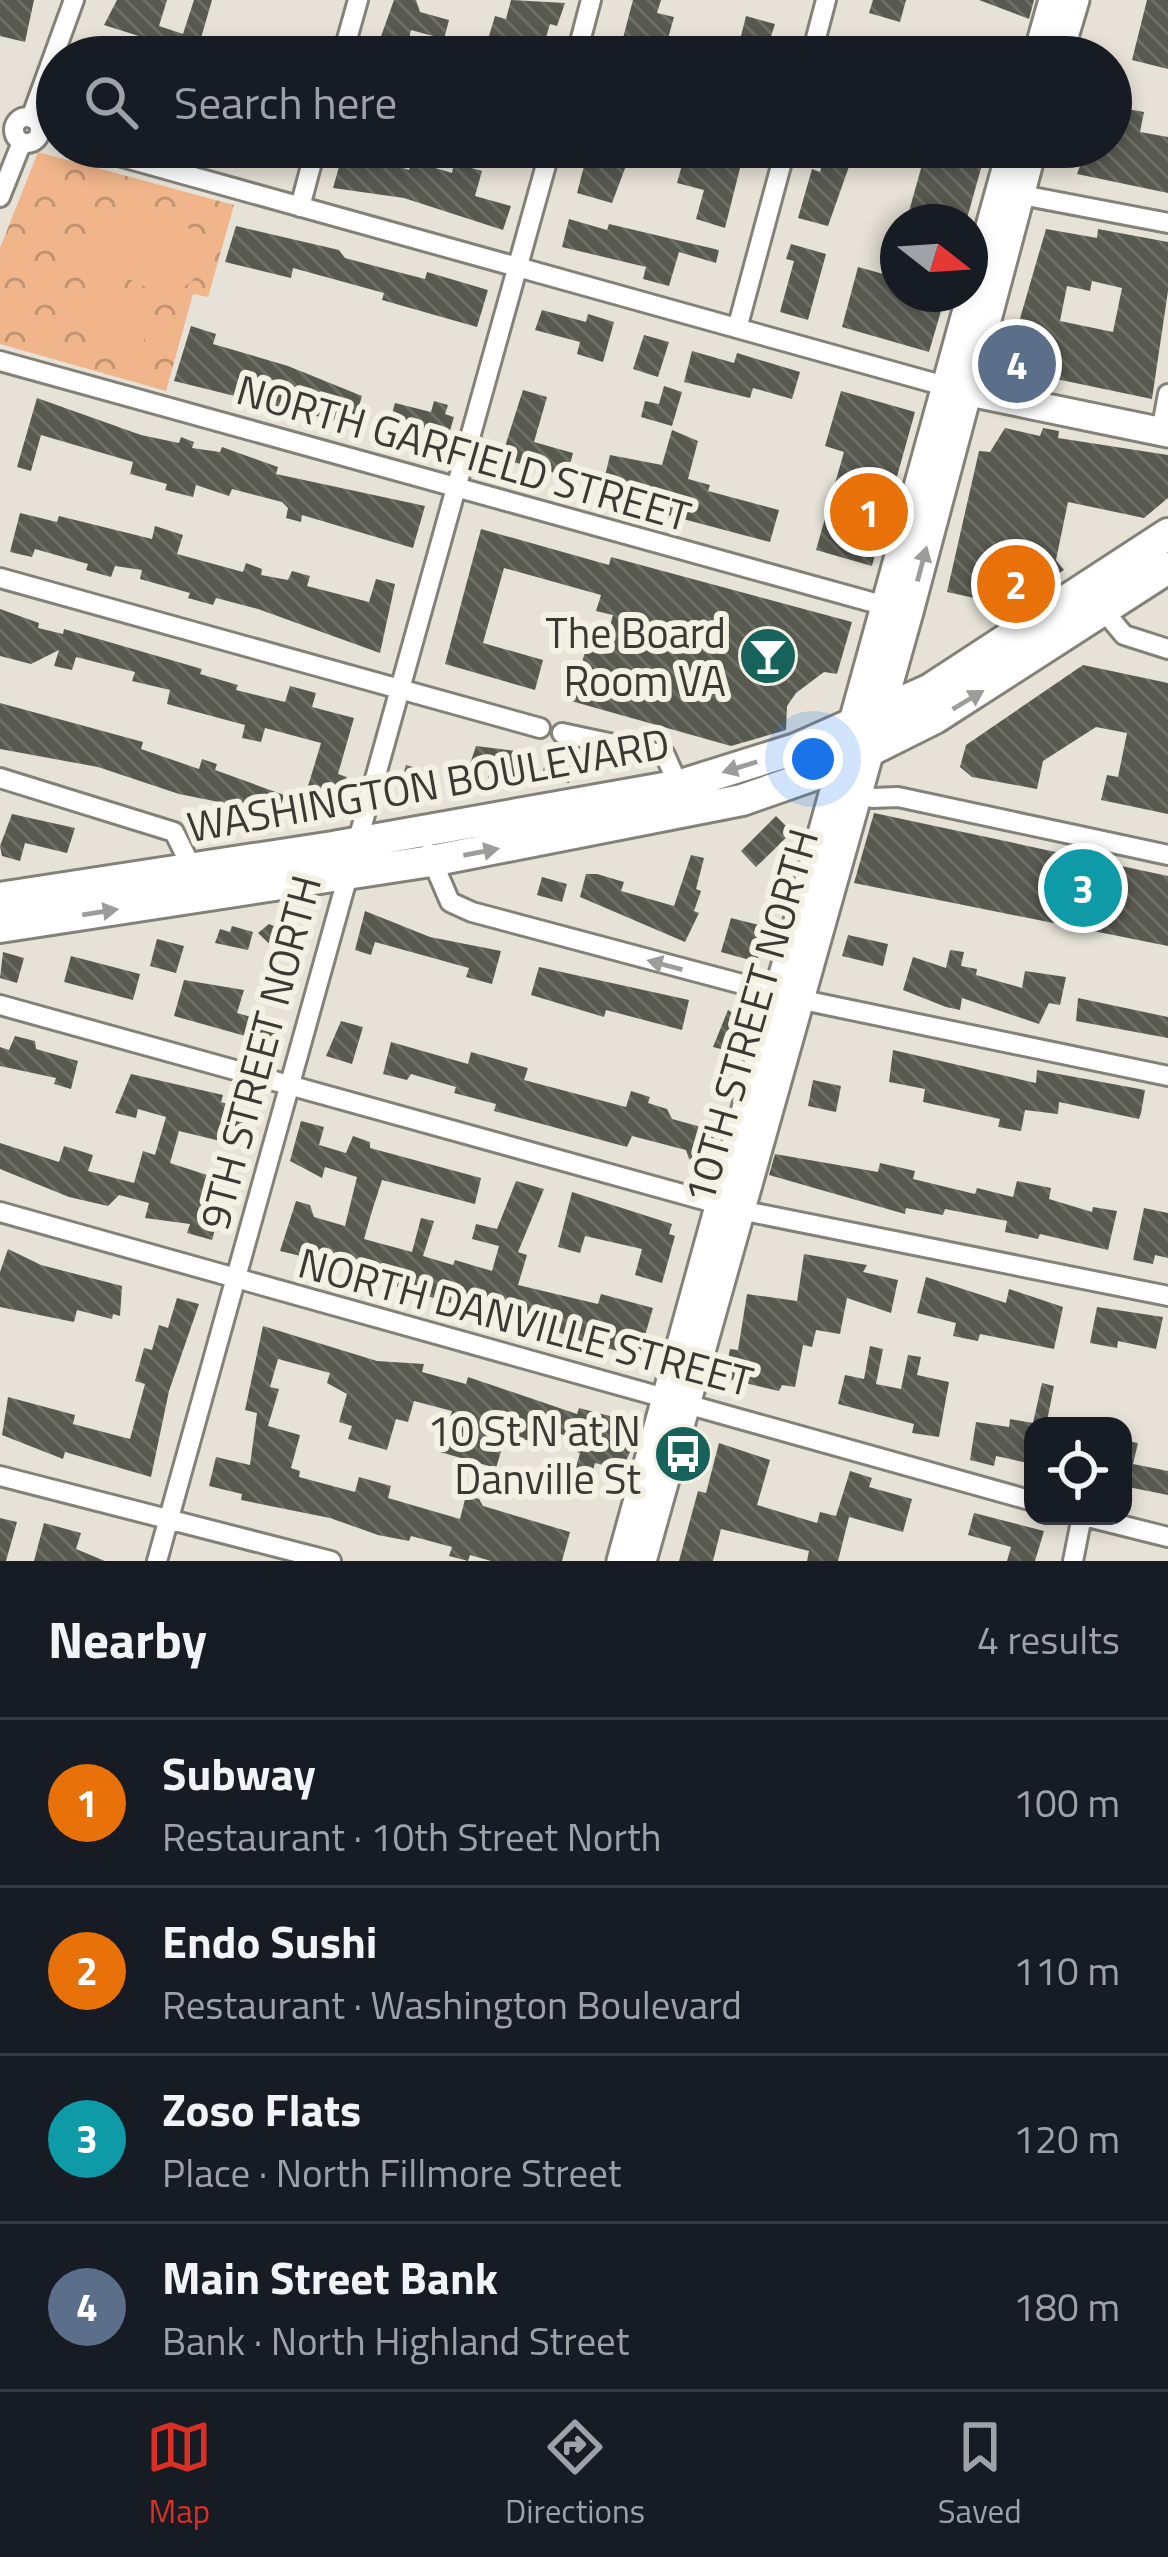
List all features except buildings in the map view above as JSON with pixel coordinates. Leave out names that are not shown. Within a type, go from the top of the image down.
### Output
[{"type":"main road","points":[[1043,36],[1053,0]]},
{"type":"main road","points":[[1064,36],[1075,0]]},
{"type":"main road","name":"10TH STREET NORTH","points":[[1010,193],[1011,168]]},
{"type":"main road","name":"10TH STREET NORTH","points":[[642,1561],[676,1399],[1010,193],[1022,168]]},
{"type":"main road","points":[[956,389],[1164,433]]},
{"type":"main road","name":"WASHINGTON BOULEVARD","points":[[857,751],[955,675],[1168,534]]},
{"type":"main road","name":"WASHINGTON BOULEVARD","points":[[0,898],[345,873],[428,846],[681,800],[857,751],[974,696],[1168,568]]},
{"type":"main road","name":"WASHINGTON BOULEVARD","points":[[0,927],[355,842],[428,846]]},
{"type":"main road","name":"10TH STREET NORTH","points":[[620,1561],[676,1399]]},
{"type":"street","points":[[61,36],[74,0]]},
{"type":"street","points":[[348,36],[358,0]]},
{"type":"street","points":[[582,36],[592,0]]},
{"type":"street","points":[[817,36],[826,0]]},
{"type":"street","points":[[0,197],[27,130]]},
{"type":"street","points":[[161,168],[956,389]]},
{"type":"street","points":[[300,207],[310,168]]},
{"type":"street","name":"9TH STREET NORTH","points":[[157,1561],[345,873],[545,168]]},
{"type":"street","points":[[738,325],[780,168]]},
{"type":"street","points":[[1010,193],[1168,223]]},
{"type":"street","name":"NORTH GARFIELD STREET","points":[[0,361],[896,609]]},
{"type":"street","points":[[1164,433],[1168,394]]},
{"type":"street","points":[[0,578],[540,728]]},
{"type":"street","points":[[1084,588],[1124,635],[1168,649]]},
{"type":"street","points":[[562,733],[665,755],[681,800]]},
{"type":"street","points":[[857,751],[872,798],[898,797],[1168,855]]},
{"type":"street","points":[[0,778],[174,832],[197,882]]},
{"type":"street","points":[[428,846],[458,908],[788,997],[1168,1076]]},
{"type":"street","points":[[0,1005],[729,1207],[1168,1296]]},
{"type":"street","name":"NORTH DANVILLE STREET","points":[[0,1212],[1024,1498]]},
{"type":"street","points":[[0,1476],[331,1561]]},
{"type":"street","points":[[1072,1561],[1081,1525]]},
{"type":"street","points":[[1119,1525],[1166,1537]]},
{"type":"green space","points":[[36,157],[36,168],[97,168],[234,205],[208,297],[193,294],[166,391],[0,344],[0,248]]},
{"type":"green space","points":[[133,203],[155,206],[189,228],[201,258],[198,273],[187,285],[160,294],[131,280],[96,276],[88,253],[95,231],[111,213]]},
{"type":"green space","points":[[87,286],[154,307],[141,350],[74,330]]},
{"type":"place","name":"Main Street Bank","points":[[1017,364]]},
{"type":"place","name":"Subway","points":[[869,512]]},
{"type":"place","name":"Endo Sushi","points":[[1016,584]]},
{"type":"place","name":"The Board Room VA","points":[[768,656]]},
{"type":"place","name":"Zoso Flats","points":[[1083,888]]},
{"type":"place","name":"10 St N at N Danville St","points":[[683,1454]]}]
